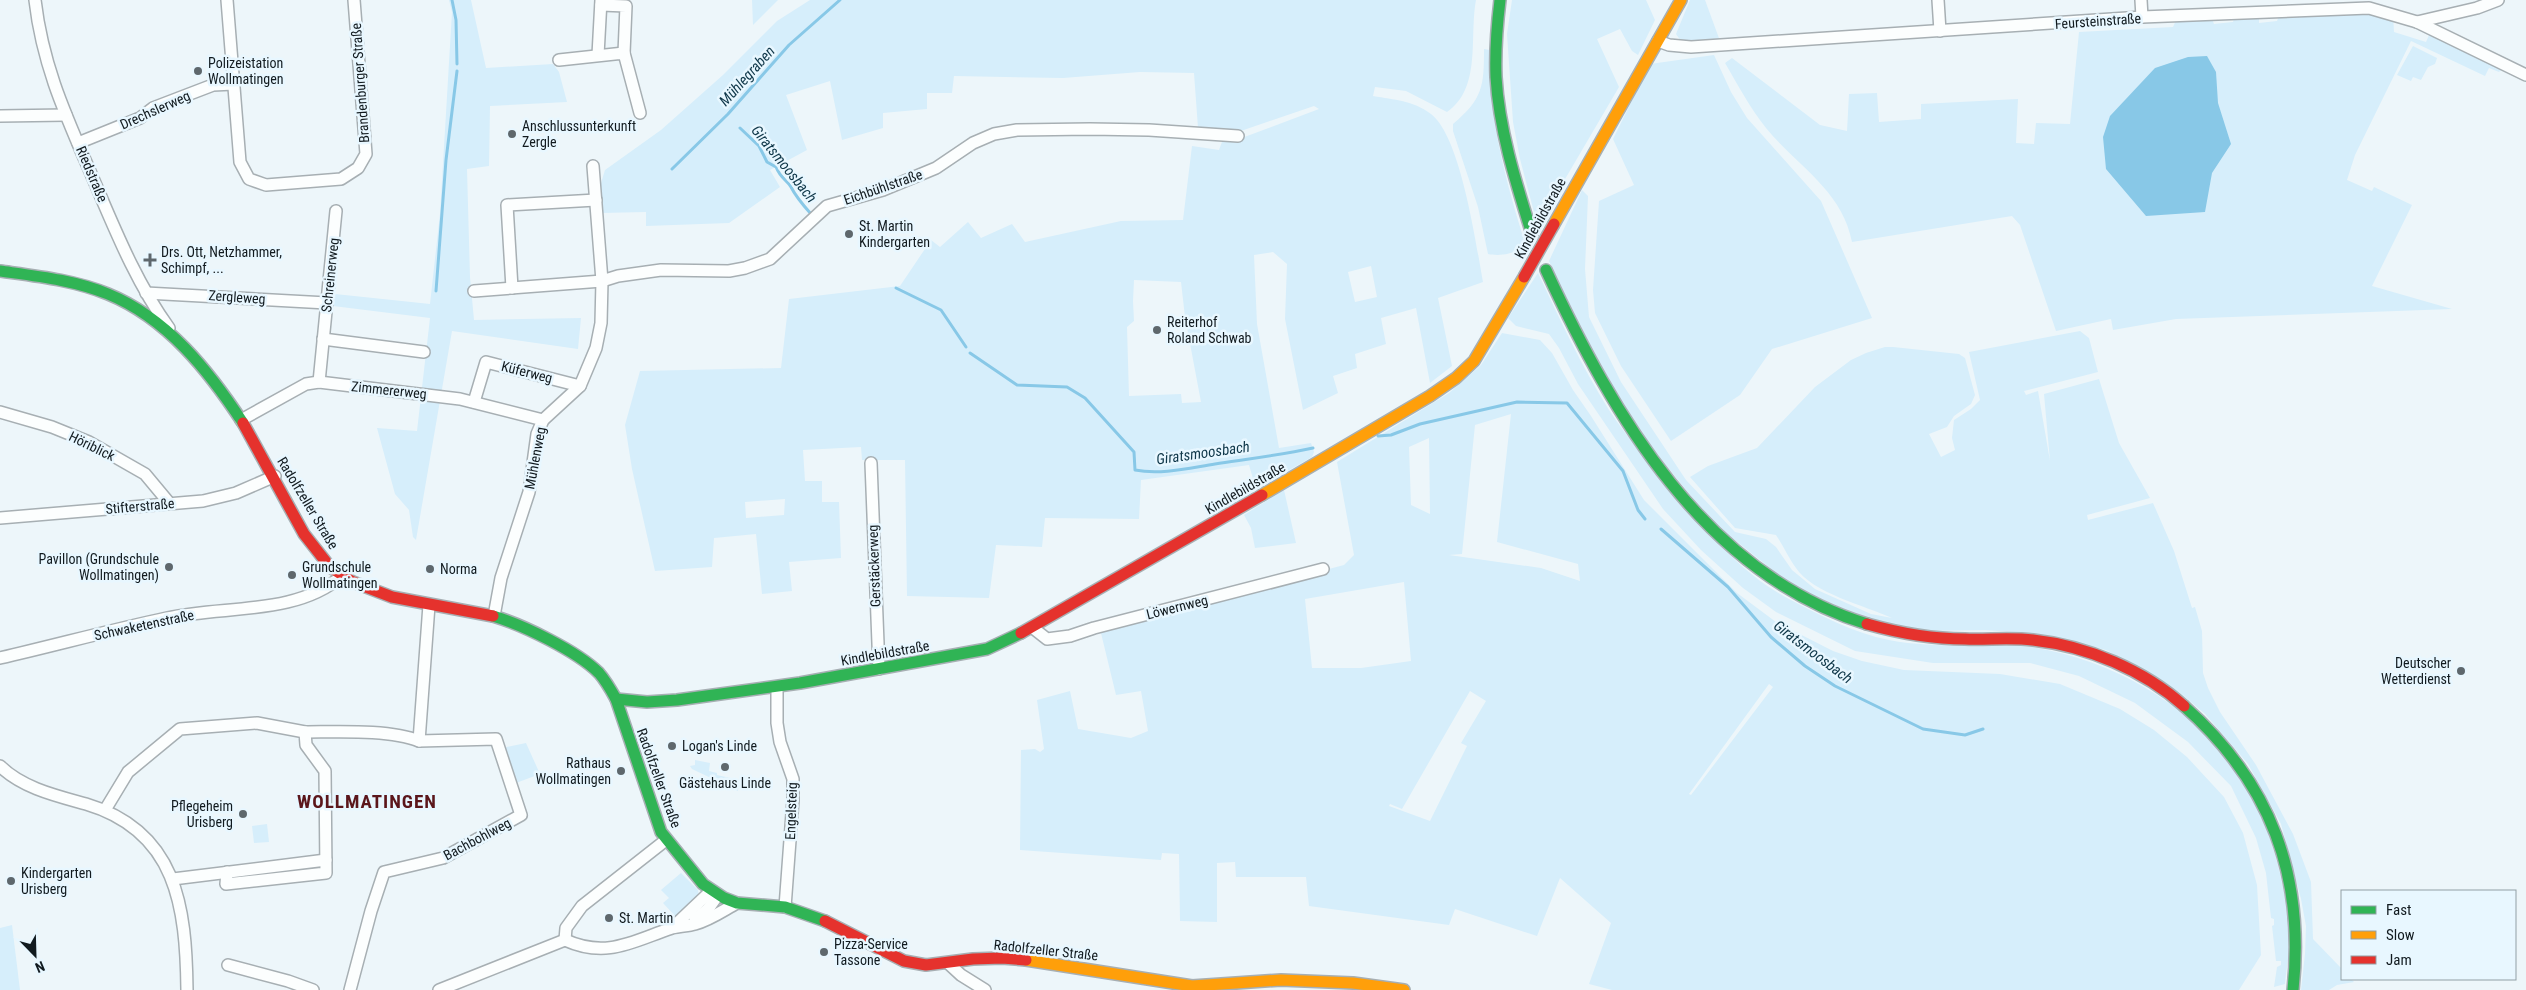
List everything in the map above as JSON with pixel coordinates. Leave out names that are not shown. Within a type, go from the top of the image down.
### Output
[{"type":"main road","points":[[1500,0],[1495,44],[1497,88],[1519,192],[1532,234]]},
{"type":"main road","name":"Kindlebildstraße","points":[[616,699],[664,702],[777,687],[987,648],[1033,628],[1376,428],[1456,378],[1474,361],[1524,277],[1681,0]]},
{"type":"main road","name":"Radolfzeller Straße","points":[[0,270],[59,279],[106,293],[125,303],[176,337],[241,420],[275,476],[317,552],[342,576],[384,593],[429,605],[494,616],[524,628],[585,661],[599,671],[609,683],[616,699],[660,832],[702,884],[714,893],[737,903],[785,907],[820,918],[884,954],[904,961],[926,965],[973,958],[1020,960],[1192,988],[1281,980],[1353,983],[1404,990]]},
{"type":"main road","points":[[1546,270],[1568,320],[1594,371],[1647,450],[1682,497],[1712,529],[1771,577],[1807,600],[1840,615],[1883,629],[1943,638],[2035,640],[2093,654],[2160,687],[2196,716],[2224,743],[2253,781],[2281,846],[2294,904],[2296,957],[2293,990]]},
{"type":"street","name":"Riedstraße","points":[[35,0],[43,49],[56,93],[146,292],[176,337]]},
{"type":"street","name":"Brandenburger Straße","points":[[227,0],[240,162],[249,179],[266,185],[338,180],[358,168],[366,154],[354,0]]},
{"type":"street","points":[[1938,0],[1940,31]]},
{"type":"street","points":[[2141,0],[2142,17]]},
{"type":"street","points":[[2417,22],[2477,8],[2498,0]]},
{"type":"street","points":[[598,55],[600,2],[626,6],[624,53],[640,114]]},
{"type":"street","name":"Feursteinstraße","points":[[1658,41],[1669,46],[1691,47],[2371,4],[2417,22],[2526,75]]},
{"type":"street","points":[[559,60],[624,53]]},
{"type":"street","name":"Drechslerweg","points":[[78,143],[140,118],[153,108],[213,85],[234,84]]},
{"type":"street","points":[[0,116],[66,115]]},
{"type":"street","name":"Eichbühlstraße","points":[[474,291],[602,281],[618,276],[661,270],[729,271],[762,262],[770,259],[827,206],[883,190],[936,168],[972,143],[994,134],[1017,130],[1090,129],[1148,130],[1238,136]]},
{"type":"street","name":"Mühlenweg","points":[[494,616],[501,578],[529,492],[537,434],[543,420],[580,386],[588,371],[599,333],[602,281],[593,166]]},
{"type":"street","points":[[512,288],[507,205],[596,200]]},
{"type":"street","name":"Schreinerweg","points":[[318,382],[336,211]]},
{"type":"street","name":"Zergleweg","points":[[146,292],[327,303]]},
{"type":"street","points":[[323,339],[424,352]]},
{"type":"street","name":"Küferweg","points":[[474,402],[486,362],[580,386]]},
{"type":"street","name":"Zimmererweg","points":[[241,420],[306,384],[318,382],[474,402],[543,420]]},
{"type":"street","name":"Höriblick","points":[[0,412],[52,427],[89,442],[145,474],[170,504]]},
{"type":"street","name":"Gerstäckerweg","points":[[871,463],[878,669]]},
{"type":"street","name":"Stifterstraße","points":[[0,518],[203,501],[236,493],[275,476]]},
{"type":"street","name":"Löwernweg","points":[[1033,628],[1048,639],[1070,636],[1094,628],[1324,569]]},
{"type":"street","name":"Schwaketenstraße","points":[[0,658],[169,617],[243,609],[298,599],[322,591],[342,576]]},
{"type":"street","points":[[105,810],[128,772],[180,729],[256,723],[305,732],[362,732],[411,738],[419,741],[429,605]]},
{"type":"street","name":"Engelsteig","points":[[777,687],[777,723],[780,742],[789,765],[793,786],[785,907]]},
{"type":"street","points":[[173,879],[227,872],[226,884],[326,873],[325,771],[306,745],[305,732]]},
{"type":"street","name":"Bachbohlweg","points":[[350,990],[371,911],[384,872],[443,858],[521,815],[496,739],[419,741]]},
{"type":"street","points":[[0,766],[28,785],[105,810],[140,831],[156,850],[173,879],[186,949],[187,990]]},
{"type":"street","points":[[565,940],[566,928],[582,906],[666,840]]},
{"type":"street","points":[[677,927],[714,893]]},
{"type":"street","points":[[439,990],[565,940],[577,946],[607,949],[627,946],[677,927],[697,924],[737,903]]},
{"type":"street","points":[[948,963],[961,975],[985,990]]},
{"type":"street","points":[[228,965],[288,981],[313,990]]},
{"type":"shaded area","points":[[449,0],[471,0],[486,68],[553,64],[559,72],[567,102],[490,106],[489,166],[467,169],[470,277],[474,320],[581,318],[578,349],[452,331],[416,540],[413,537],[409,510],[395,494],[377,428],[417,431],[430,318],[333,306],[335,294],[430,304],[440,214],[452,12]]},
{"type":"shaded area","points":[[752,0],[778,0],[753,25]]},
{"type":"shaded area","points":[[810,0],[1476,0],[1470,76],[1458,102],[1447,112],[1406,91],[1375,87],[1373,96],[1410,103],[1431,114],[1442,126],[1459,167],[1466,192],[1483,282],[1438,298],[1452,366],[1430,383],[1416,308],[1381,318],[1386,344],[1355,354],[1357,368],[1333,376],[1338,393],[1303,410],[1285,319],[1287,264],[1273,252],[1254,255],[1257,324],[1279,448],[1311,443],[1314,452],[1312,457],[1256,489],[1249,465],[1141,480],[1139,519],[1045,518],[1042,547],[996,545],[989,598],[907,596],[905,460],[862,460],[861,447],[803,450],[805,481],[822,481],[822,502],[839,502],[841,558],[789,562],[792,591],[762,594],[756,534],[714,538],[712,567],[655,571],[632,469],[625,425],[640,371],[781,368],[789,299],[900,286],[931,240],[940,247],[968,222],[981,238],[1012,224],[1025,242],[1121,221],[1183,220],[1192,146],[1219,150],[1223,139],[1239,139],[1319,109],[1314,106],[1235,133],[1198,128],[1194,73],[1140,72],[1063,78],[954,76],[952,93],[927,93],[927,109],[883,113],[883,128],[842,140],[830,81],[786,95],[807,150],[770,170],[780,187],[729,223],[646,226],[646,212],[601,213],[598,193],[605,170],[661,130],[723,75],[777,21]],"holes":[[[1371,266],[1377,297],[1355,302],[1348,272]],[[1134,280],[1181,282],[1185,317],[1201,402],[1182,403],[1181,394],[1129,396],[1127,327],[1134,321]],[[785,499],[784,515],[746,518],[745,502]]]},
{"type":"shaded area","points":[[1512,0],[1646,0],[1655,20],[1638,55],[1632,51],[1620,29],[1597,39],[1619,87],[1544,215],[1535,216],[1520,159],[1513,122],[1507,34]]},
{"type":"shaded area","points":[[1690,0],[1705,0],[1720,41],[1696,44],[1681,41],[1676,34]]},
{"type":"shaded area","points":[[2369,8],[2393,15],[2394,32],[2426,42],[2430,33],[2502,69],[2499,72],[2489,68],[2485,76],[2411,41],[2355,155],[2347,180],[2372,191],[2374,187],[2412,205],[2372,286],[2452,309],[2176,319],[2113,330],[2111,319],[2056,331],[2020,225],[2012,216],[1852,242],[1847,224],[1829,193],[1766,128],[1749,104],[1725,63],[1732,58],[1820,125],[1847,131],[1849,94],[1877,93],[1879,122],[1921,119],[1921,104],[2018,99],[2016,143],[2034,144],[2036,123],[2070,124],[2079,32],[2173,27],[2178,16],[2210,14],[2214,24],[2233,22],[2236,13],[2259,11],[2259,23],[2277,21],[2281,11]]},
{"type":"shaded area","points":[[2413,46],[2437,58],[2435,64],[2428,67],[2421,80],[2413,77],[2411,81],[2397,75]]},
{"type":"shaded area","points":[[1484,49],[1490,50],[1490,75],[1495,125],[1505,174],[1526,246],[1522,254],[1518,249],[1504,255],[1488,254],[1478,207],[1453,131],[1453,124],[1470,107],[1480,91]]},
{"type":"shaded area","points":[[1714,55],[1731,92],[1747,118],[1821,201],[1872,318],[1772,349],[1740,395],[1671,441],[1621,366],[1595,313],[1593,290],[1599,201],[1634,185],[1613,139],[1650,64]]},
{"type":"shaded area","points":[[1582,190],[1588,196],[1585,269],[1589,317],[1621,382],[1686,480],[1735,532],[1766,539],[1776,547],[1792,570],[1815,589],[1871,614],[1892,618],[1840,598],[1814,585],[1796,568],[1776,535],[1735,528],[1690,477],[1708,466],[1757,448],[1815,387],[1851,360],[1885,347],[1959,354],[1965,358],[1975,395],[1971,404],[1954,416],[1947,427],[1929,434],[1941,457],[1955,450],[1952,438],[1954,420],[1971,409],[1980,400],[1969,352],[2080,331],[2089,338],[2098,372],[2024,391],[2026,395],[2038,391],[2050,461],[2044,394],[2099,379],[2119,443],[2150,498],[2087,515],[2088,520],[2153,503],[2174,551],[2192,608],[2195,607],[2202,631],[2203,673],[2208,688],[2220,712],[2256,765],[2293,834],[2311,882],[2313,939],[2341,968],[2341,980],[2352,980],[2354,982],[2337,985],[2329,990],[2301,990],[2306,926],[2301,899],[2281,824],[2248,764],[2205,714],[2179,692],[2106,650],[2037,634],[1985,630],[1922,631],[1881,625],[1794,587],[1712,522],[1647,442],[1601,374],[1549,261]]},
{"type":"shaded area","points":[[1538,273],[1589,376],[1609,410],[1643,456],[1730,555],[1773,590],[1838,623],[1863,633],[1889,640],[1936,645],[2024,646],[2078,658],[2121,675],[2160,697],[2195,725],[2225,757],[2250,794],[2269,836],[2282,882],[2289,924],[2290,944],[2285,984],[2274,987],[2277,967],[2281,965],[2281,961],[2276,961],[2272,926],[2274,925],[2274,919],[2271,918],[2266,873],[2256,838],[2231,786],[2188,742],[2135,703],[2079,676],[2030,663],[1933,663],[1855,651],[1776,612],[1743,588],[1701,550],[1663,509],[1578,384],[1559,348],[1549,334],[1516,326],[1508,318]]},
{"type":"shaded area","points":[[1502,333],[1540,340],[1552,353],[1573,390],[1644,500],[1737,593],[1776,622],[1833,651],[1862,661],[1904,670],[2000,674],[2060,684],[2120,709],[2154,730],[2187,757],[2224,797],[2243,833],[2257,885],[2261,955],[2239,990],[1612,990],[1589,984],[1611,923],[1560,878],[1537,936],[1455,909],[1449,925],[1309,906],[1306,877],[1236,877],[1235,862],[1217,863],[1217,922],[1180,921],[1179,854],[1162,853],[1161,860],[1020,850],[1021,750],[1035,749],[1040,752],[1044,749],[1037,700],[1070,691],[1078,729],[1131,738],[1148,731],[1141,691],[1116,695],[1100,629],[1344,565],[1354,555],[1337,462],[1449,393],[1481,365]],"holes":[[[1511,414],[1497,542],[1578,564],[1580,581],[1541,568],[1449,555],[1462,554],[1475,425]],[[1429,438],[1430,514],[1411,505],[1409,447]],[[1404,582],[1411,661],[1361,668],[1312,668],[1305,599]],[[1769,684],[1773,687],[1691,795],[1689,794]],[[1470,691],[1486,701],[1461,743],[1467,746],[1430,821],[1389,806],[1390,804],[1402,809]]]},
{"type":"shaded area","points":[[1284,490],[1296,543],[1255,548],[1251,528],[1244,515]]},
{"type":"shaded area","points":[[526,743],[540,774],[516,783],[502,748]]},
{"type":"shaded area","points":[[695,760],[710,763],[709,771],[717,773],[717,775],[739,780],[738,791],[692,769],[690,766],[695,765]]},
{"type":"shaded area","points":[[267,824],[269,842],[254,843],[252,826]]},
{"type":"shaded area","points":[[681,873],[698,890],[699,897],[676,917],[663,903],[669,898],[661,890]]},
{"type":"shaded area","points":[[12,925],[20,990],[0,990],[0,928]]},
{"type":"water","points":[[2207,56],[2216,72],[2218,103],[2231,144],[2212,173],[2205,212],[2146,216],[2106,169],[2103,137],[2110,116],[2155,68],[2188,57]]},
{"type":"waterway","points":[[452,0],[456,20],[457,64]]},
{"type":"waterway","name":"Mühlegraben","points":[[672,169],[728,114],[789,45],[840,0]]},
{"type":"waterway","points":[[436,291],[446,160],[457,71]]},
{"type":"waterway","name":"Giratsmoosbach","points":[[740,128],[759,146],[767,162],[776,167],[797,198],[811,214]]},
{"type":"waterway","name":"Giratsmoosbach","points":[[896,288],[941,310],[966,347]]},
{"type":"waterway","name":"Giratsmoosbach","points":[[970,353],[1017,385],[1067,387],[1085,398],[1134,452],[1135,470],[1155,472],[1175,470],[1313,448]]},
{"type":"waterway","name":"Giratsmoosbach","points":[[1378,436],[1391,435],[1420,424],[1517,402],[1567,403],[1623,471],[1638,510],[1645,519]]},
{"type":"waterway","name":"Giratsmoosbach","points":[[1661,529],[1728,587],[1771,637],[1805,666],[1835,686],[1923,729],[1965,735],[1983,729]]},
{"type":"traffic: fast","points":[[1500,0],[1496,58],[1498,97],[1504,137],[1532,234]]},
{"type":"traffic: fast","points":[[1546,270],[1572,325],[1602,379],[1634,433],[1670,483],[1711,528],[1758,568],[1809,600],[1867,624]]},
{"type":"traffic: fast","points":[[0,271],[82,285],[129,304],[149,317],[185,348],[216,384],[243,423]]},
{"type":"traffic: fast","points":[[493,616],[534,632],[564,648],[602,676],[616,699],[661,832],[703,884],[724,898],[737,903],[785,907],[825,921]]},
{"type":"traffic: fast","points":[[616,699],[647,702],[677,700],[800,683],[987,649],[1021,633]]},
{"type":"traffic: fast","points":[[2184,706],[2214,736],[2239,767],[2260,800],[2276,834],[2287,870],[2293,908],[2295,948],[2293,990]]},
{"type":"traffic: slow","points":[[1554,224],[1681,0]]},
{"type":"traffic: slow","points":[[1262,495],[1430,396],[1456,378],[1474,361],[1524,277]]},
{"type":"traffic: slow","points":[[1026,960],[1192,986],[1281,980],[1353,983],[1404,990]]},
{"type":"traffic: jam","points":[[1524,277],[1554,224]]},
{"type":"traffic: jam","points":[[243,423],[304,534],[330,567],[353,582],[392,597],[493,616]]},
{"type":"traffic: jam","points":[[1021,633],[1262,495]]},
{"type":"traffic: jam","points":[[1867,624],[1928,637],[2024,639],[2074,648],[2094,654],[2133,671],[2151,681],[2184,706]]},
{"type":"traffic: jam","points":[[825,921],[904,961],[926,965],[973,959],[1002,958],[1026,960]]},
{"type":"place","name":"Polizeistation Wollmatingen","points":[[198,71]]},
{"type":"place","name":"Anschlussunterkunft Zergle","points":[[512,134]]},
{"type":"place","name":"St. Martin Kindergarten","points":[[849,234]]},
{"type":"place","name":"Drs. Ott, Netzhammer, Schimpf, ...","points":[[150,260]]},
{"type":"place","name":"Reiterhof Roland Schwab","points":[[1157,330]]},
{"type":"place","name":"Pavillon (Grundschule Wollmatingen)","points":[[169,567]]},
{"type":"place","name":"Norma","points":[[430,569]]},
{"type":"place","name":"Grundschule Wollmatingen","points":[[292,575]]},
{"type":"place","name":"Deutscher Wetterdienst","points":[[2461,671]]},
{"type":"place","name":"Logan's Linde","points":[[672,746]]},
{"type":"place","name":"Gästehaus Linde","points":[[725,767]]},
{"type":"place","name":"Rathaus Wollmatingen","points":[[621,771]]},
{"type":"place","name":"Pflegeheim Urisberg","points":[[243,814]]},
{"type":"place","name":"Kindergarten Urisberg","points":[[11,881]]},
{"type":"place","name":"St. Martin","points":[[609,918]]},
{"type":"place","name":"Pizza-Service Tassone","points":[[824,952]]},
{"type":"district","name":"WOLLMATINGEN","points":[[367,801]]}]
